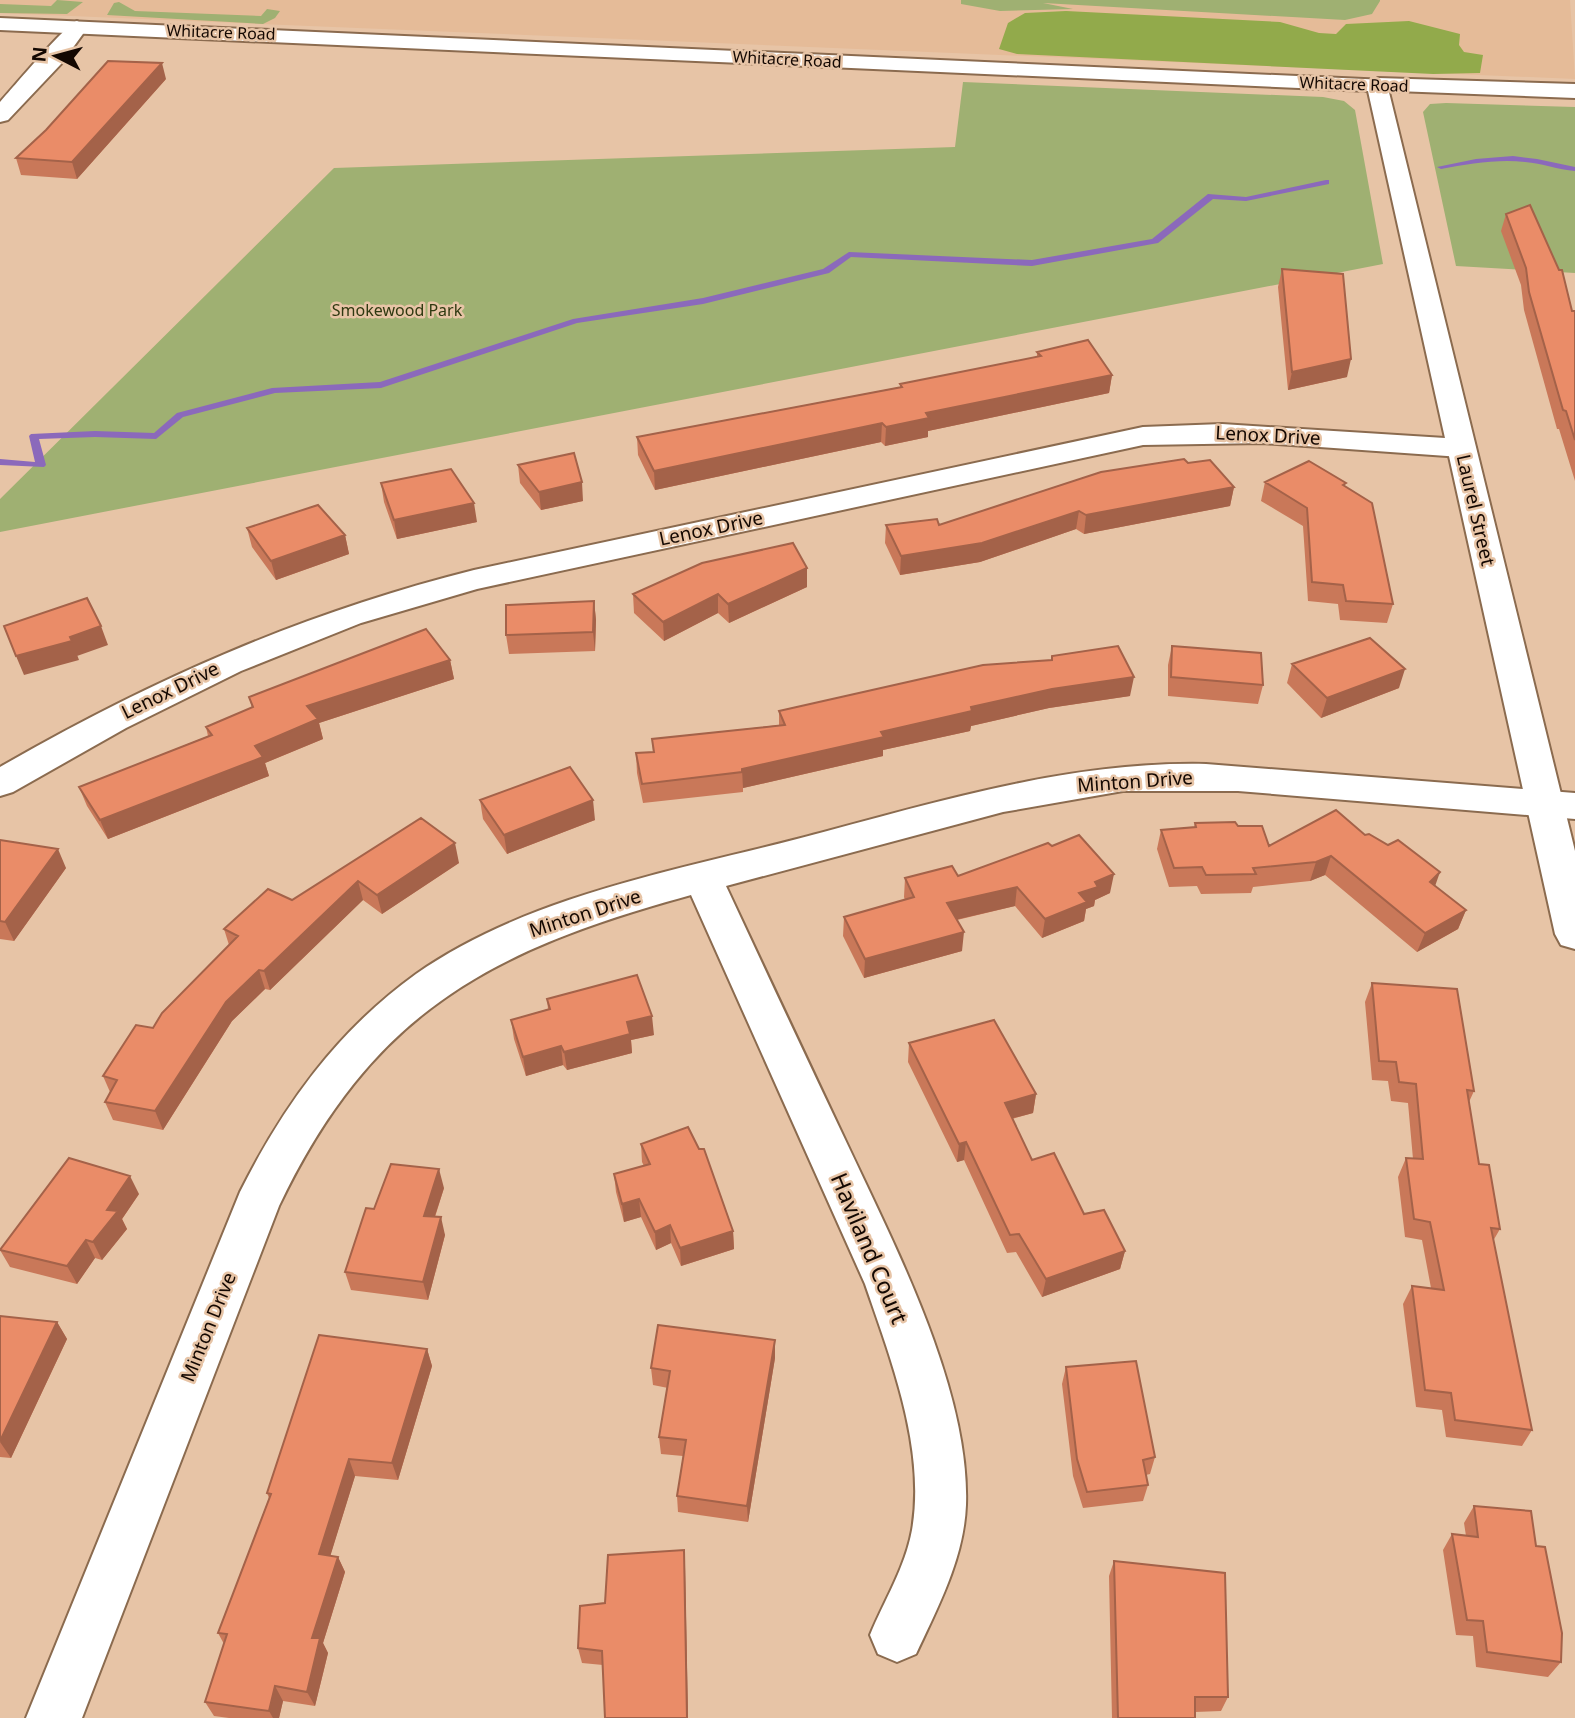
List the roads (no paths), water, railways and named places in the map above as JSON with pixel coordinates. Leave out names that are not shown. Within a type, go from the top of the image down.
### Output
[{"type":"street","name":"Whitacre Road","points":[[0,24],[1378,85],[1575,91]]},
{"type":"street","points":[[0,115],[53,59],[77,27]]},
{"type":"street","name":"Laurel Street","points":[[1378,85],[1461,448],[1560,805],[1575,934]]},
{"type":"street","name":"Lenox Drive","points":[[0,783],[83,734],[254,650],[402,598],[474,580],[1143,436],[1199,431],[1250,432],[1461,448]]},
{"type":"street","name":"Minton Drive","points":[[54,1718],[256,1206],[282,1151],[310,1105],[343,1063],[386,1021],[432,984],[490,948],[577,912],[703,878],[1036,791],[1121,779],[1220,777],[1560,805]]},
{"type":"street","name":"Haviland Court","points":[[703,878],[889,1284],[908,1340],[937,1467],[938,1528],[925,1576],[897,1635]]},
{"type":"waterway","points":[[1441,167],[1513,159],[1575,169]]},
{"type":"waterway","points":[[0,462],[41,465],[34,436],[156,436],[180,415],[275,390],[381,385],[576,321],[703,301],[826,271],[849,254],[1032,263],[1155,241],[1211,196],[1246,199],[1326,182]]},
{"type":"park label","name":"Smokewood Park","points":[[397,310]]}]
